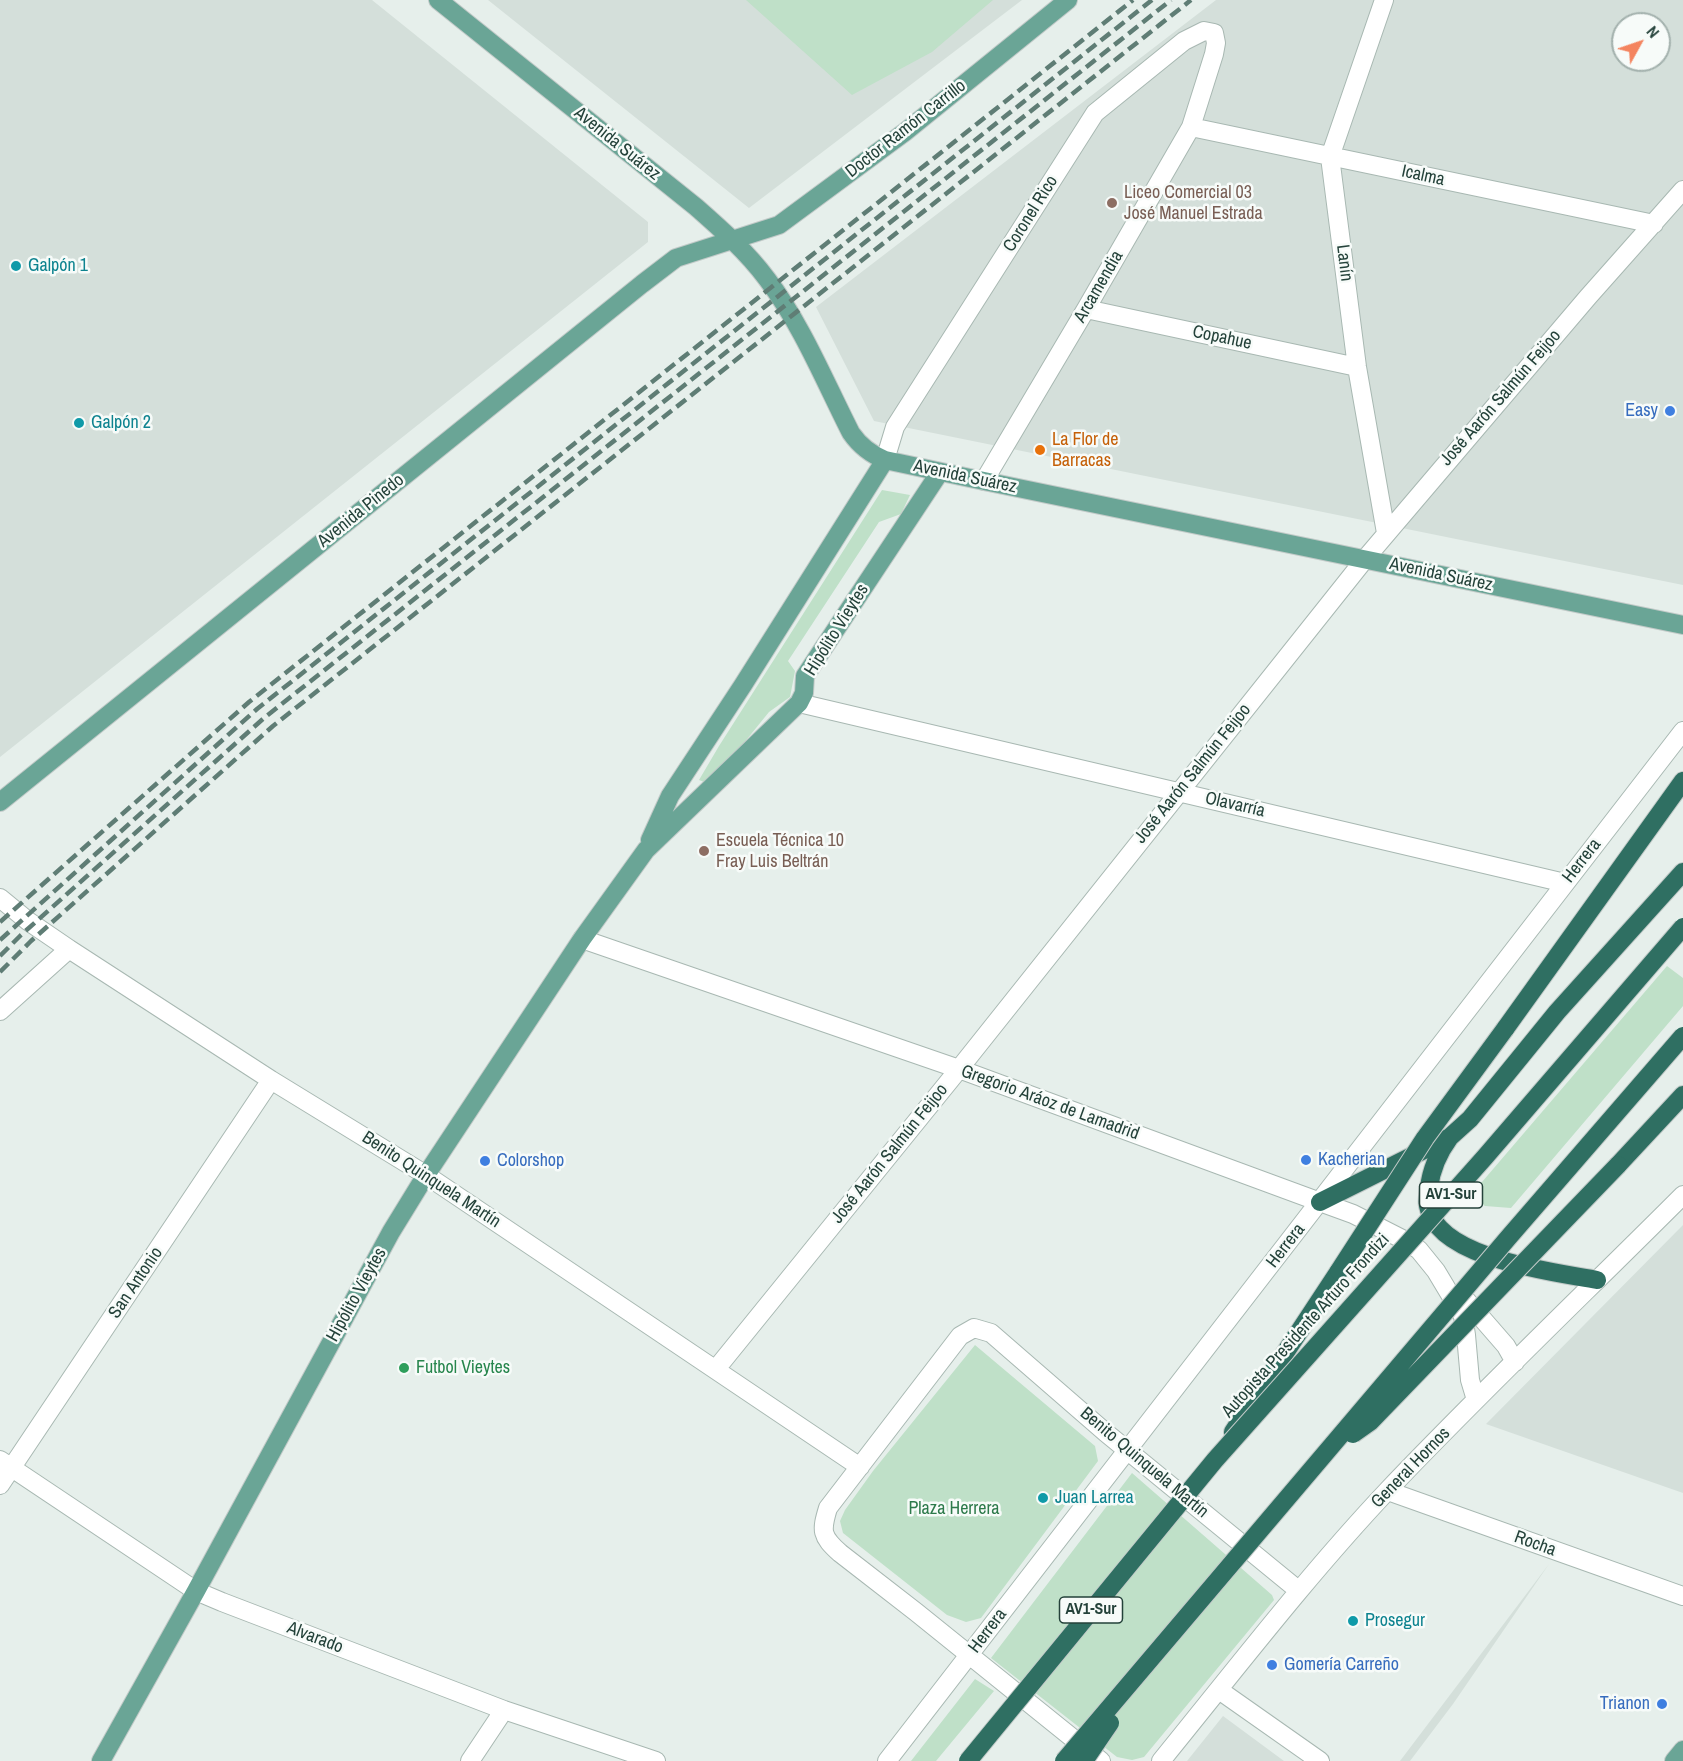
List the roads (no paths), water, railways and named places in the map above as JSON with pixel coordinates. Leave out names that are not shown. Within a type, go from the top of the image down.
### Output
[{"type":"highway","points":[[1215,1460],[1451,1100],[1683,782]]},
{"type":"highway","points":[[1597,1280],[1498,1260],[1467,1249],[1447,1236],[1432,1219],[1427,1206],[1430,1177],[1442,1147],[1450,1137],[1470,1119],[1557,1012],[1679,877]]},
{"type":"highway","name":"Autopista Presidente Arturo Frondizi","points":[[968,1761],[1215,1460],[1485,1157],[1683,927]]},
{"type":"highway","points":[[1064,1761],[1508,1238],[1683,1036]]},
{"type":"highway","points":[[1323,1457],[1370,1422],[1683,1095]]},
{"type":"highway","points":[[1320,1202],[1450,1137]]},
{"type":"highway","points":[[1084,1761],[1164,1645]]},
{"type":"main road","name":"Avenida Suárez","points":[[438,0],[696,207],[733,240],[767,278],[793,318],[851,433],[867,450],[885,460],[1683,625]]},
{"type":"main road","name":"Doctor Ramón Carrillo","points":[[733,240],[778,225],[905,132],[1068,0]]},
{"type":"main road","name":"Avenida Pinedo","points":[[0,802],[642,284],[676,258],[733,240]]},
{"type":"main road","name":"Hipólito Vieytes","points":[[646,850],[670,796],[885,460]]},
{"type":"main road","name":"Hipólito Vieytes","points":[[101,1761],[385,1243],[426,1175],[582,939],[646,850],[799,704],[804,693],[805,676],[940,472]]},
{"type":"main road","points":[[1674,1761],[1683,1750]]},
{"type":"street","name":"Lanín","points":[[1384,0],[1330,157],[1357,367],[1386,533]]},
{"type":"street","name":"Coronel Rico","points":[[885,460],[895,427],[1095,113],[1184,41],[1204,31],[1214,33],[1216,43],[1214,54]]},
{"type":"street","name":"Arcamendia","points":[[984,481],[1191,128],[1214,54]]},
{"type":"street","name":"Icalma","points":[[1191,128],[1654,224]]},
{"type":"street","name":"José Aarón Salmún Feijoo","points":[[716,1369],[959,1069],[1386,533],[1683,190]]},
{"type":"street","name":"Copahue","points":[[1086,309],[1357,367]]},
{"type":"street","name":"Olavarría","points":[[799,704],[1565,882]]},
{"type":"street","name":"Herrera","points":[[887,1761],[1683,731]]},
{"type":"street","name":"Benito Quinquela Martín","points":[[0,897],[28,921],[69,949],[271,1080],[426,1175],[860,1467],[960,1336],[974,1328],[991,1333],[1127,1450],[1298,1590]]},
{"type":"street","name":"Gregorio Aráoz de Lamadrid","points":[[582,939],[959,1069],[1353,1214],[1419,1250],[1506,1346],[1515,1362]]},
{"type":"street","points":[[0,1011],[69,949]]},
{"type":"street","name":"San Antonio","points":[[0,1485],[6,1464],[271,1080]]},
{"type":"street","name":"General Hornos","points":[[1161,1761],[1298,1590],[1388,1491],[1476,1400],[1683,1195]]},
{"type":"street","name":"Gregorio Aráoz de Lamadrid","points":[[1436,1271],[1463,1316],[1470,1380],[1476,1400]]},
{"type":"street","name":"Alvarado","points":[[6,1464],[196,1591],[504,1710],[656,1761]]},
{"type":"street","points":[[860,1467],[828,1508],[822,1526],[824,1535],[830,1544],[1101,1761]]},
{"type":"street","name":"Rocha","points":[[1388,1491],[1683,1596]]},
{"type":"street","points":[[1218,1690],[1320,1761]]},
{"type":"street","points":[[470,1761],[504,1710]]},
{"type":"railway","points":[[0,922],[249,702],[1133,0]]},
{"type":"railway","points":[[0,940],[257,709],[1152,0]]},
{"type":"railway","points":[[0,956],[264,718],[1171,0]]},
{"type":"railway","points":[[0,972],[31,941],[273,726],[1191,0]]},
{"type":"place","name":"Liceo Comercial 03 José Manuel Estrada","points":[[1112,203]]},
{"type":"place","name":"Galpón 1","points":[[16,266]]},
{"type":"place","name":"Easy","points":[[1670,411]]},
{"type":"place","name":"Galpón 2","points":[[79,423]]},
{"type":"place","name":"La Flor de Barracas","points":[[1040,450]]},
{"type":"place","name":"Escuela Técnica 10 Fray Luis Beltrán","points":[[704,851]]},
{"type":"place","name":"Kacherian","points":[[1306,1160]]},
{"type":"place","name":"Colorshop","points":[[485,1161]]},
{"type":"place","name":"Futbol Vieytes","points":[[404,1368]]},
{"type":"place","name":"Juan Larrea","points":[[1043,1498]]},
{"type":"place","name":"Prosegur","points":[[1353,1621]]},
{"type":"place","name":"Gomería Carreño","points":[[1272,1665]]},
{"type":"place","name":"Trianon","points":[[1662,1704]]},
{"type":"park label","name":"Plaza Herrera","points":[[954,1509]]}]
